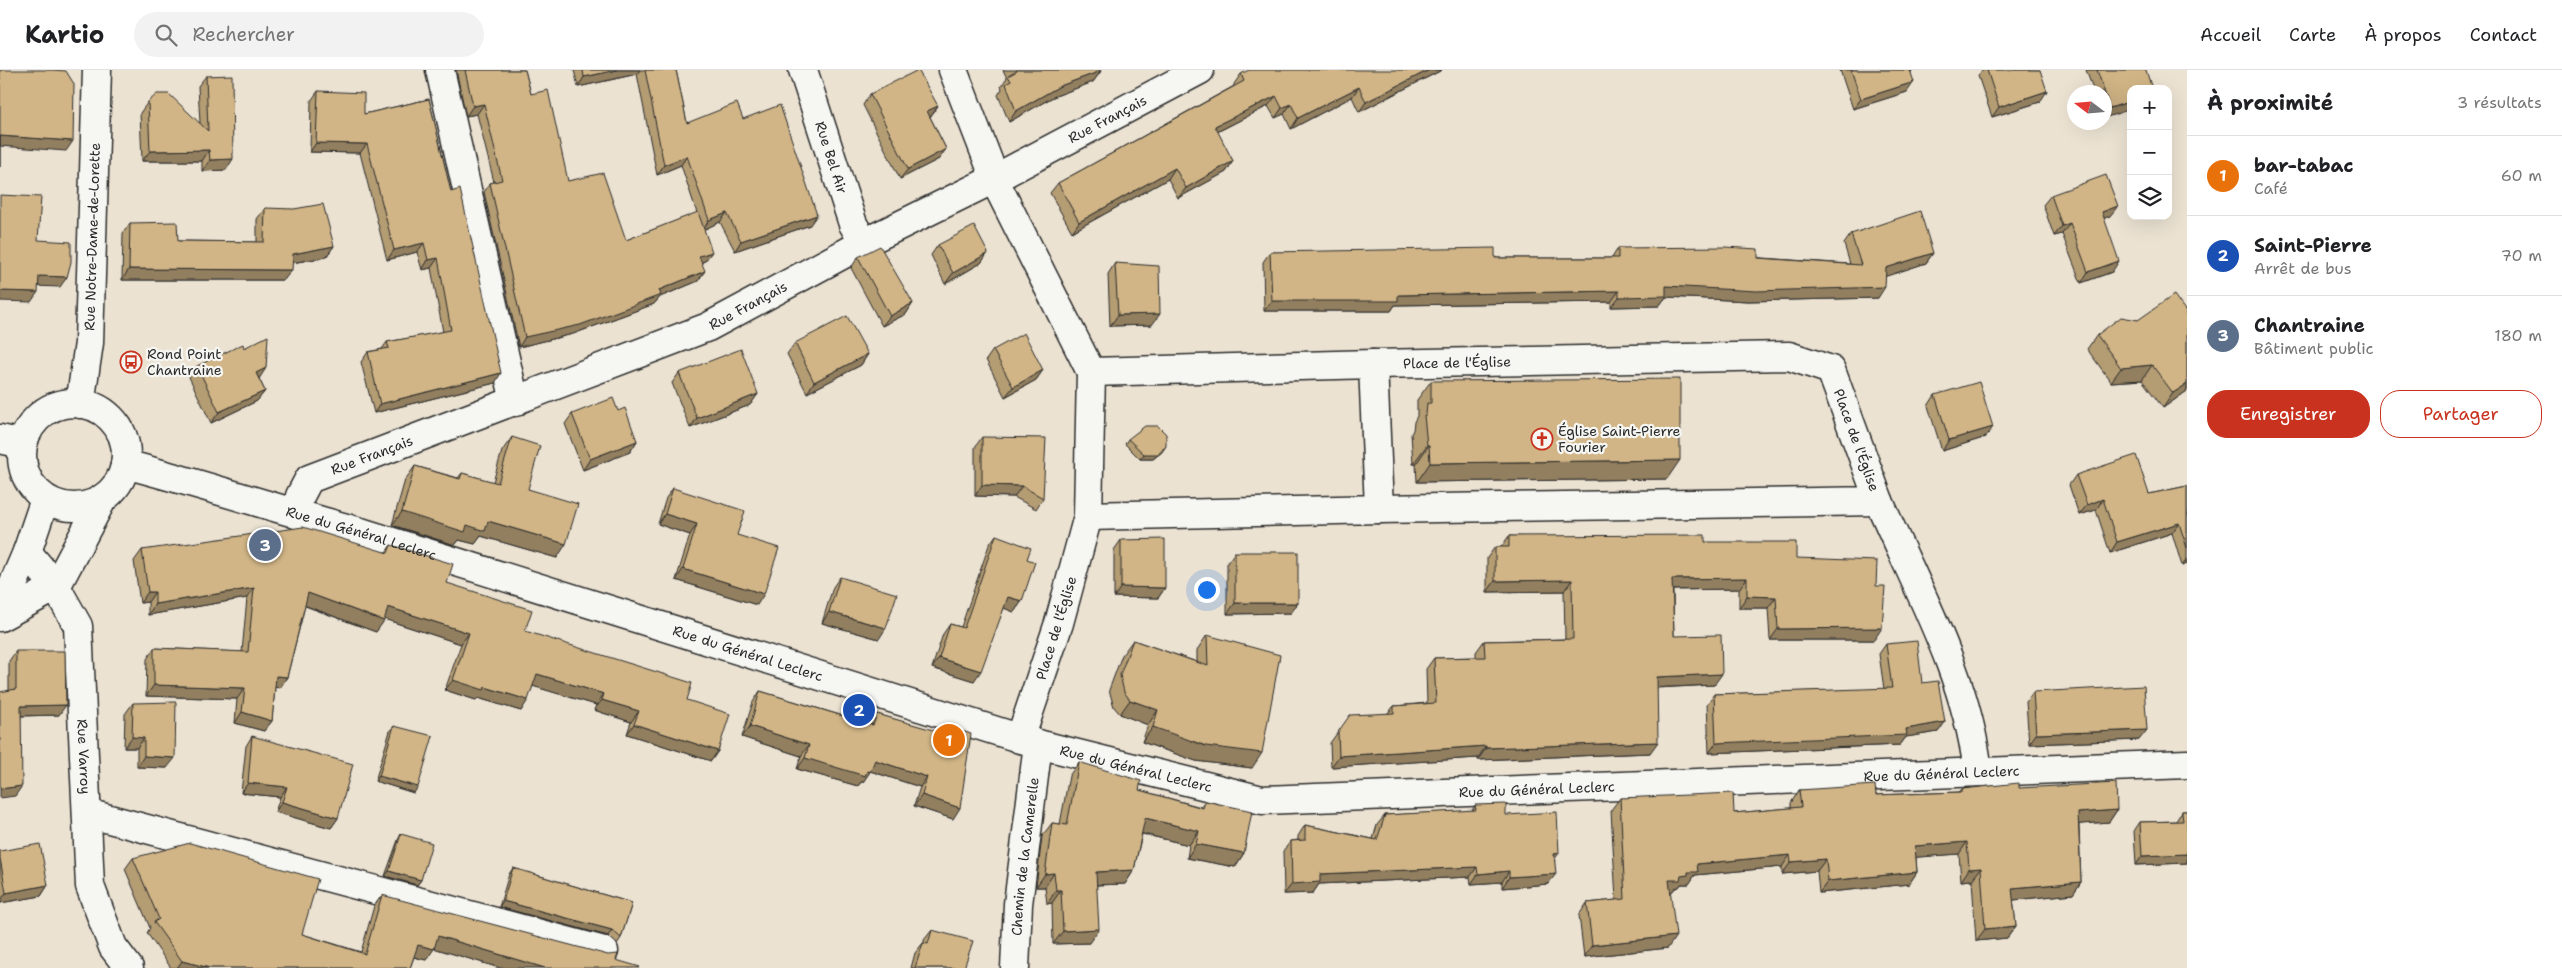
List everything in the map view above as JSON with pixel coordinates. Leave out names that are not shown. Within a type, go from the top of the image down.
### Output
[{"type":"street","name":"Rue Notre-Dame-de-Lorette","points":[[80,404],[89,343],[97,70]]},
{"type":"street","points":[[440,70],[515,402]]},
{"type":"street","name":"Rue Bel Air","points":[[803,70],[853,224],[864,243]]},
{"type":"street","name":"Place de l'Église","points":[[953,70],[994,179],[1091,372],[1088,516],[1029,742]]},
{"type":"street","name":"Rue Français","points":[[296,514],[300,496],[309,479],[708,327],[864,243],[994,179],[1200,70]]},
{"type":"street","name":"Place de l'Église","points":[[1088,516],[1879,501],[1831,370],[1789,356],[1372,364],[1091,372]]},
{"type":"street","points":[[1372,364],[1379,509]]},
{"type":"street","points":[[0,616],[56,587],[103,498],[120,477],[125,464],[124,443],[115,424],[100,410],[80,404],[62,404],[45,412],[11,442],[22,460],[26,475],[33,488],[45,499],[59,505],[74,508],[90,505],[103,498]]},
{"type":"street","name":"Rue du Général Leclerc","points":[[125,464],[200,483],[296,514],[364,533],[1029,742],[1262,800],[2187,764]]},
{"type":"street","points":[[0,616],[27,552],[45,499]]},
{"type":"street","points":[[1879,501],[1961,688],[1972,729],[1978,772]]},
{"type":"street","name":"Rue Varroy","points":[[27,552],[56,587],[78,626],[90,886],[113,947],[129,968]]},
{"type":"street","name":"Chemin de la Camerelle","points":[[1015,968],[1029,742]]},
{"type":"street","points":[[88,813],[604,951]]},
{"type":"building","points":[[0,70],[66,71],[74,84],[73,141],[0,136]]},
{"type":"building","points":[[465,70],[525,70],[531,94],[548,90],[568,181],[603,173],[626,240],[698,212],[712,252],[699,256],[705,271],[659,290],[661,295],[580,325],[525,337],[490,183],[502,180],[484,104],[473,106]]},
{"type":"building","points":[[583,70],[617,70],[584,77]]},
{"type":"building","points":[[645,70],[676,70],[687,123],[737,103],[743,119],[780,105],[817,215],[741,241],[727,213],[709,220],[687,156],[664,165]]},
{"type":"building","points":[[918,70],[938,106],[927,111],[946,149],[908,169],[870,94]]},
{"type":"building","points":[[1016,70],[1101,71],[1060,86],[1016,111],[1006,84],[1011,81],[1008,76]]},
{"type":"building","points":[[1249,70],[1429,70],[1366,102],[1359,87],[1298,118],[1291,104],[1282,108],[1276,96],[1215,126],[1233,161],[1186,188],[1175,168],[1079,222],[1058,183],[1244,81],[1241,74]]},
{"type":"building","points":[[1851,70],[1910,70],[1914,82],[1861,99]]},
{"type":"building","points":[[1987,70],[2040,70],[2047,91],[1999,107]]},
{"type":"building","points":[[2097,70],[2146,70],[2151,85],[2127,85],[2127,102],[2112,107],[2112,85],[2102,85]]},
{"type":"building","points":[[232,75],[233,159],[210,160],[209,150],[150,151],[148,102],[157,94],[169,94],[208,131],[206,76]]},
{"type":"building","points":[[318,91],[364,93],[364,114],[429,99],[451,192],[460,189],[501,373],[380,404],[368,352],[389,348],[387,342],[451,330],[438,258],[428,260],[424,243],[394,250],[367,144],[316,143]]},
{"type":"building","points":[[2106,175],[2118,206],[2102,212],[2119,261],[2088,272],[2070,223],[2062,226],[2051,195]]},
{"type":"building","points":[[0,195],[41,197],[38,240],[71,242],[71,262],[67,277],[39,276],[38,292],[0,291]]},
{"type":"building","points":[[323,204],[334,246],[293,254],[292,270],[129,269],[130,223],[177,222],[178,241],[264,242],[265,208],[294,209]]},
{"type":"building","points":[[1920,211],[1933,253],[1886,268],[1885,287],[1756,291],[1666,286],[1666,296],[1619,297],[1619,291],[1398,295],[1398,301],[1272,301],[1270,252],[1495,248],[1495,258],[1618,258],[1618,248],[1725,247],[1758,249],[1758,258],[1861,265],[1851,234]]},
{"type":"building","points":[[974,226],[988,253],[953,273],[938,245]]},
{"type":"building","points":[[880,246],[913,303],[890,316],[858,257]]},
{"type":"building","points":[[1115,263],[1159,266],[1160,314],[1118,315]]},
{"type":"building","points":[[2174,295],[2187,313],[2187,384],[2173,393],[2152,365],[2121,368],[2097,335],[2121,317],[2138,320]]},
{"type":"building","points":[[847,316],[868,354],[814,382],[795,343]]},
{"type":"building","points":[[1024,333],[1043,370],[1013,387],[993,350]]},
{"type":"building","points":[[268,336],[266,368],[256,373],[265,391],[219,412],[197,366],[243,344],[244,348]]},
{"type":"building","points":[[741,349],[758,394],[697,418],[679,373]]},
{"type":"building","name":"Église Saint-Pierre Fourier","points":[[1680,379],[1680,460],[1430,463],[1424,415],[1426,415],[1427,403],[1431,403],[1431,381]]},
{"type":"building","points":[[1979,382],[1993,427],[1949,440],[1935,395]]},
{"type":"building","points":[[613,398],[618,411],[625,408],[637,441],[590,459],[572,414]]},
{"type":"building","points":[[1145,426],[1158,426],[1166,434],[1166,446],[1157,454],[1144,454],[1128,439]]},
{"type":"building","points":[[512,437],[540,446],[528,489],[578,504],[566,544],[488,521],[485,531],[467,525],[465,532],[402,512],[415,466],[460,479],[462,473],[498,483]]},
{"type":"building","points":[[982,437],[1046,438],[1043,498],[1022,486],[982,485]]},
{"type":"building","points":[[2136,455],[2149,494],[2187,486],[2187,548],[2179,523],[2117,542],[2103,499],[2087,505],[2076,475]]},
{"type":"building","points":[[673,488],[745,511],[737,535],[779,548],[764,594],[683,569],[697,524],[665,514]]},
{"type":"building","points":[[303,527],[388,553],[391,545],[453,564],[447,583],[532,610],[525,631],[692,683],[687,700],[730,714],[718,751],[634,724],[639,711],[602,700],[604,694],[537,674],[528,700],[485,687],[484,690],[453,680],[469,633],[388,607],[384,621],[308,593],[287,677],[276,676],[272,721],[242,712],[245,688],[154,685],[154,648],[248,652],[254,588],[155,604],[155,592],[148,592],[142,550]]},
{"type":"building","points":[[996,535],[1031,548],[1027,559],[1035,562],[1022,601],[1008,597],[981,671],[939,658],[950,624],[964,628]]},
{"type":"building","points":[[1705,535],[1705,542],[1796,542],[1796,558],[1877,561],[1876,586],[1885,586],[1882,628],[1778,629],[1776,597],[1747,596],[1747,578],[1672,579],[1674,636],[1721,635],[1722,674],[1657,677],[1658,742],[1486,748],[1486,746],[1339,756],[1338,732],[1350,715],[1394,713],[1394,706],[1436,703],[1434,658],[1485,657],[1484,641],[1573,639],[1572,580],[1495,581],[1495,547],[1509,547],[1509,536]]},
{"type":"building","points":[[1165,539],[1165,588],[1121,587],[1121,540]]},
{"type":"building","points":[[1235,552],[1298,552],[1298,603],[1235,603]]},
{"type":"building","points":[[840,577],[897,594],[886,628],[829,612]]},
{"type":"building","points":[[1207,635],[1280,655],[1262,753],[1206,746],[1153,727],[1158,710],[1130,700],[1124,692],[1120,675],[1133,640],[1208,666]]},
{"type":"building","points":[[1917,641],[1922,683],[1938,681],[1945,722],[1906,729],[1907,735],[1716,743],[1714,694],[1892,688],[1886,644]]},
{"type":"building","points":[[16,651],[65,651],[66,705],[21,706],[22,786],[0,789],[0,692],[16,689]]},
{"type":"building","points":[[2144,686],[2147,730],[2036,734],[2033,692]]},
{"type":"building","points":[[760,691],[873,725],[877,714],[940,732],[942,724],[971,734],[960,808],[922,795],[927,777],[875,760],[870,772],[867,771],[865,776],[805,758],[809,745],[750,726]]},
{"type":"building","points":[[176,702],[175,758],[144,756],[144,738],[132,737],[133,703]]},
{"type":"building","points":[[394,726],[433,736],[418,787],[379,776]]},
{"type":"building","points":[[252,736],[353,764],[338,818],[282,802],[287,787],[248,783]]},
{"type":"building","points":[[1079,762],[1141,781],[1139,790],[1203,808],[1205,801],[1252,811],[1244,853],[1196,844],[1199,831],[1145,818],[1134,870],[1096,872],[1099,929],[1063,931],[1061,890],[1056,890],[1054,873],[1045,874],[1052,823],[1067,825]]},
{"type":"building","points":[[2019,783],[2019,788],[2116,783],[2117,810],[2078,813],[2081,882],[2012,888],[2016,926],[1985,929],[1981,868],[1969,869],[1967,842],[1915,846],[1917,872],[1828,881],[1826,859],[1791,862],[1790,855],[1697,864],[1698,872],[1688,872],[1688,875],[1681,876],[1680,880],[1669,880],[1676,936],[1592,945],[1587,903],[1625,899],[1620,798],[1733,793],[1734,813],[1801,807],[1799,790],[1875,785],[1876,795],[1962,792],[1962,789]]},
{"type":"building","points":[[1506,804],[1506,815],[1557,812],[1559,853],[1554,854],[1556,874],[1509,877],[1509,871],[1478,874],[1477,867],[1320,874],[1320,882],[1292,884],[1291,841],[1305,840],[1305,825],[1377,840],[1385,815],[1476,810],[1475,805]]},
{"type":"building","points":[[2182,811],[2187,811],[2187,854],[2142,856],[2140,822],[2183,821]]},
{"type":"building","points":[[401,834],[432,843],[421,880],[389,871]]},
{"type":"building","points":[[190,843],[318,879],[302,934],[365,954],[382,895],[608,955],[618,954],[616,960],[640,967],[545,968],[438,936],[434,949],[418,945],[410,968],[210,968],[182,961],[154,922],[159,919],[133,858]]},
{"type":"building","points":[[40,844],[48,885],[6,893],[0,851]]},
{"type":"building","points":[[513,868],[632,903],[621,938],[612,930],[503,901]]},
{"type":"building","points":[[932,930],[973,941],[964,968],[915,968],[923,943],[928,944]]},
{"type":"place","name":"Rond Point Chantraine","points":[[131,362]]},
{"type":"place","name":"Église Saint-Pierre Fourier","points":[[1542,439]]},
{"type":"place","name":"Chantraine","points":[[265,545]]},
{"type":"place","name":"Saint-Pierre","points":[[859,710]]},
{"type":"place","name":"bar-tabac","points":[[949,740]]}]
